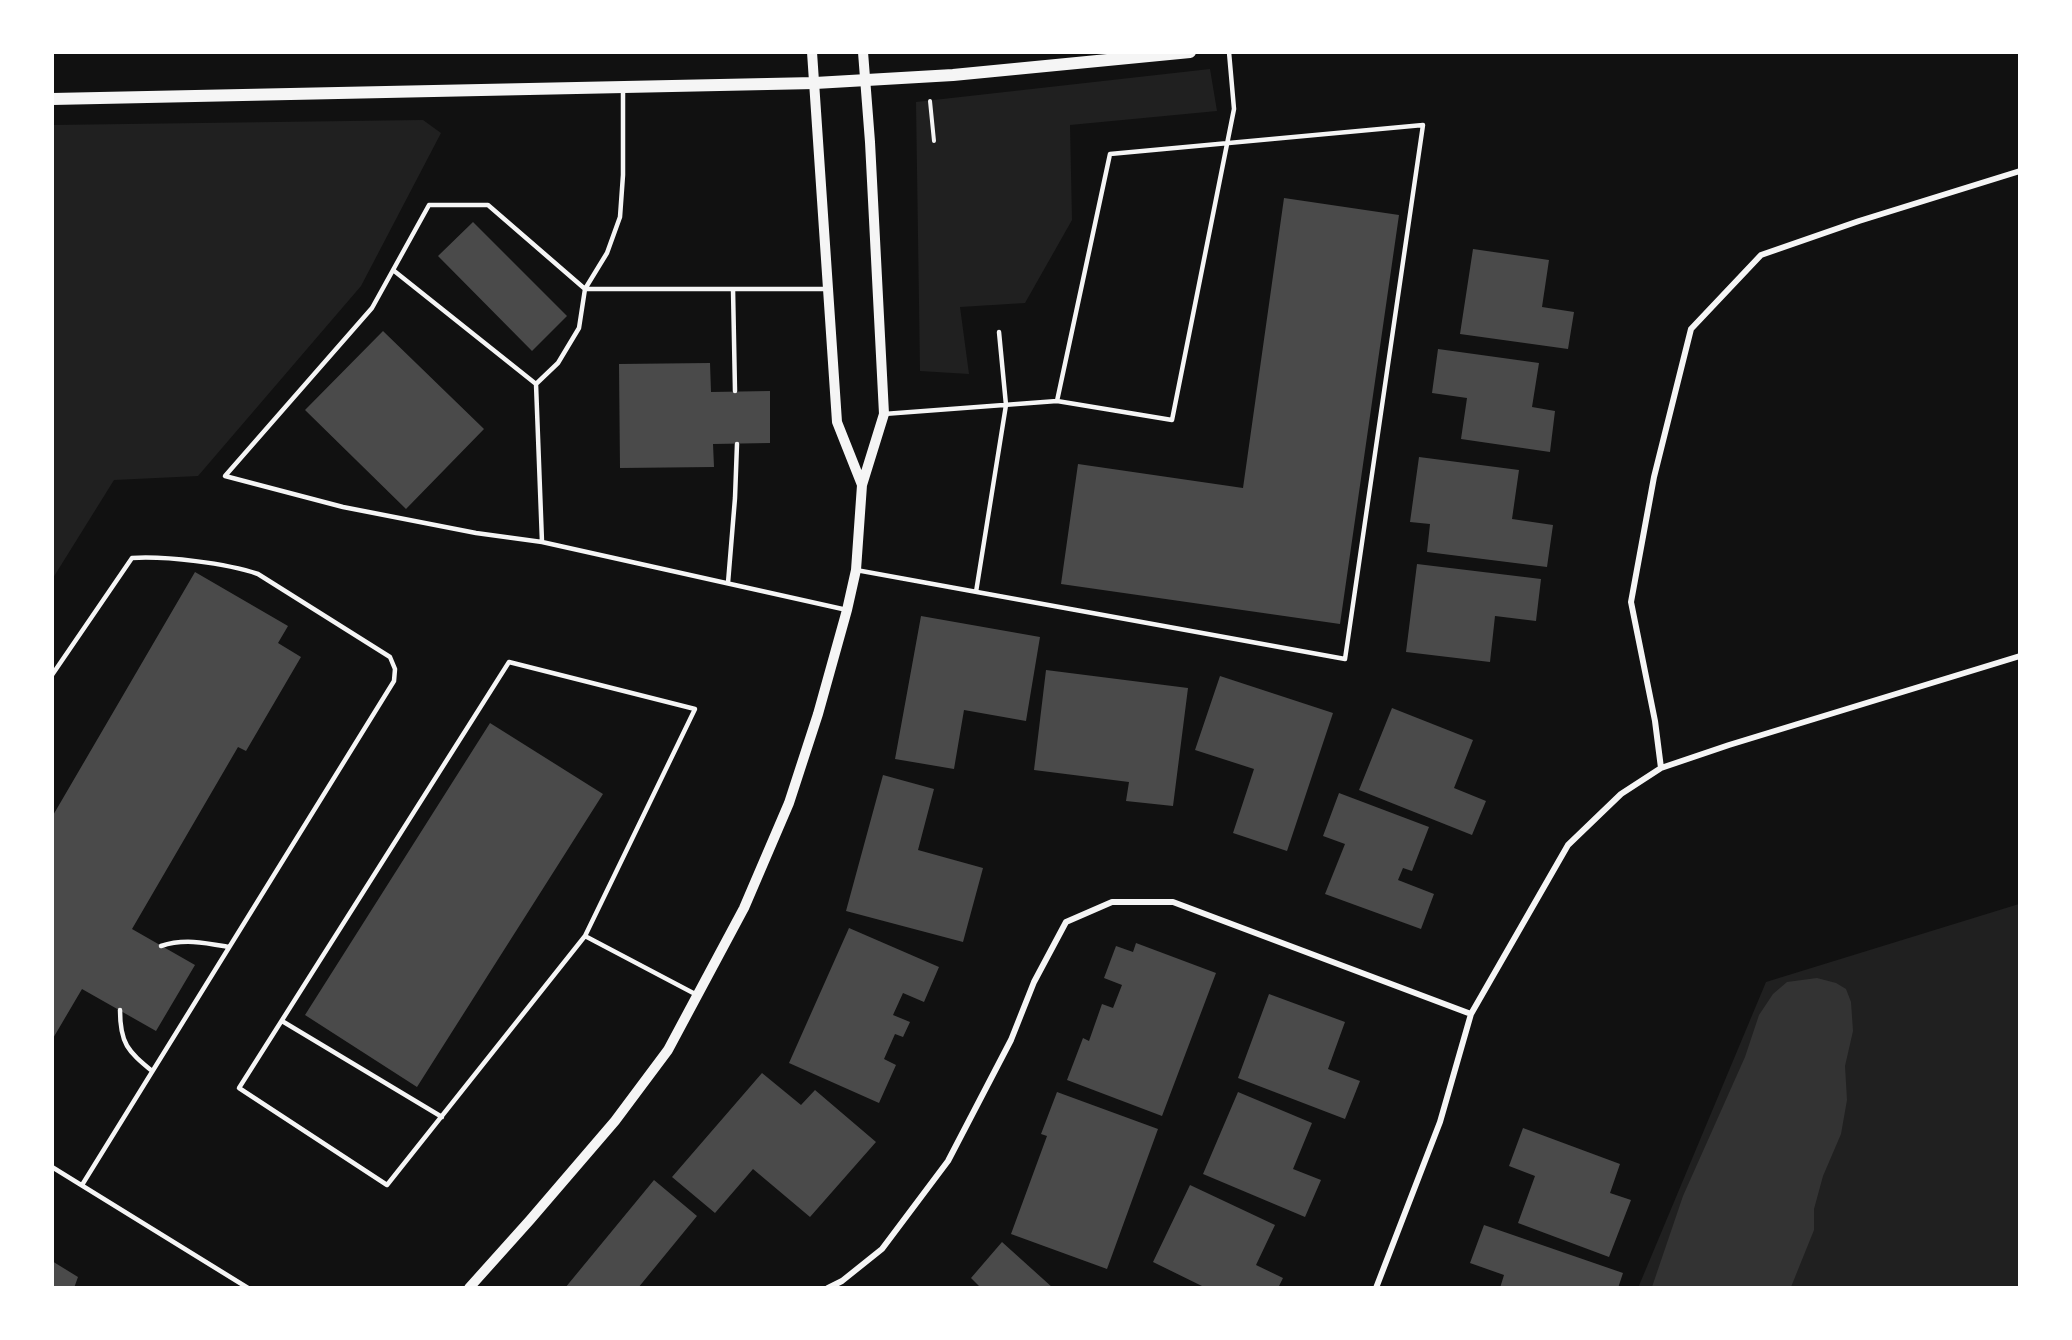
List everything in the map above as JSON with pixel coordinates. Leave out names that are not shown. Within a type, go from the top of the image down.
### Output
[{"type":"main road","points":[[52,99],[814,83],[953,75],[1190,52]]},
{"type":"street","points":[[812,52],[837,422],[862,485]]},
{"type":"street","points":[[469,1287],[615,1121],[668,1050],[744,908],[789,803],[818,714],[856,570],[862,485],[884,414],[863,52]]},
{"type":"street","points":[[1661,768],[1655,721],[1631,602],[1654,477],[1691,328],[1761,255],[1859,221],[2019,171]]},
{"type":"street","points":[[1376,1287],[1440,1122],[1470,1014],[1568,844],[1621,794],[1661,768],[2019,656]]},
{"type":"street","points":[[828,1287],[842,1281],[882,1249],[948,1161],[1011,1040],[1034,982],[1066,922],[1112,902],[1173,902],[1470,1014]]},
{"type":"lane","points":[[884,414],[1057,401],[1172,420],[1234,109],[1228,52]]},
{"type":"lane","points":[[542,542],[536,384],[558,363],[579,328],[585,289],[607,253],[620,217],[623,175],[623,87]]},
{"type":"lane","points":[[856,570],[1345,659],[1423,125],[1110,154],[1057,401]]},
{"type":"lane","points":[[827,289],[585,289],[488,205],[429,205],[372,308],[225,476],[343,507],[476,533],[542,542],[847,610]]},
{"type":"lane","points":[[393,270],[536,384]]},
{"type":"lane","points":[[733,289],[735,391]]},
{"type":"lane","points":[[976,592],[1006,405],[999,332]]},
{"type":"lane","points":[[728,583],[737,444]]},
{"type":"lane","points":[[52,675],[132,558],[154,557],[242,569],[258,574],[390,657],[395,669],[394,681],[82,1185]]},
{"type":"lane","points":[[509,662],[695,709],[585,936],[387,1185],[239,1088],[509,662]]},
{"type":"lane","points":[[585,936],[698,996]]},
{"type":"lane","points":[[161,946],[177,942],[200,942],[229,947]]},
{"type":"lane","points":[[120,1010],[123,1038],[129,1052],[152,1071]]},
{"type":"lane","points":[[282,1021],[442,1117]]},
{"type":"lane","points":[[52,1167],[248,1287]]},
{"type":"shaded area","points":[[1210,69],[1217,111],[1070,125],[1072,220],[1025,303],[960,307],[969,374],[920,371],[916,102]]},
{"type":"shaded area","points":[[423,120],[441,133],[361,286],[198,476],[114,480],[53,578],[53,125]]},
{"type":"shaded area","points":[[2019,904],[2019,1287],[1638,1288],[1766,982]]},
{"type":"shaded area","points":[[1817,978],[1836,983],[1846,989],[1851,1002],[1853,1031],[1845,1066],[1847,1100],[1841,1134],[1823,1176],[1814,1209],[1814,1230],[1791,1287],[1652,1287],[1683,1196],[1745,1057],[1759,1015],[1773,994],[1787,982]]},
{"type":"building","points":[[1284,198],[1399,215],[1340,624],[1061,584],[1078,464],[1243,488]]},
{"type":"building","points":[[473,222],[567,316],[532,351],[438,256]]},
{"type":"building","points":[[1473,249],[1549,260],[1542,307],[1574,312],[1568,349],[1460,334]]},
{"type":"building","points":[[383,331],[484,429],[406,509],[305,410]]},
{"type":"building","points":[[1438,349],[1539,363],[1532,407],[1555,411],[1550,452],[1461,439],[1467,398],[1432,393]]},
{"type":"building","points":[[710,363],[711,392],[770,391],[770,443],[713,444],[714,467],[620,468],[619,364]]},
{"type":"building","points":[[1419,457],[1519,470],[1512,519],[1553,525],[1547,567],[1427,552],[1430,524],[1410,522]]},
{"type":"building","points":[[1417,564],[1541,579],[1536,621],[1495,616],[1490,662],[1406,652]]},
{"type":"building","points":[[195,572],[288,626],[278,643],[301,657],[246,751],[238,747],[132,929],[195,965],[156,1031],[82,989],[52,1040],[52,817]]},
{"type":"building","points":[[921,616],[1040,637],[1026,721],[964,710],[954,769],[895,759]]},
{"type":"building","points":[[1046,670],[1188,688],[1173,806],[1126,801],[1129,782],[1034,770]]},
{"type":"building","points":[[1220,676],[1333,713],[1287,851],[1233,833],[1254,769],[1195,750]]},
{"type":"building","points":[[1392,708],[1473,740],[1454,788],[1486,801],[1472,835],[1359,790]]},
{"type":"building","points":[[490,723],[603,794],[417,1087],[305,1015]]},
{"type":"building","points":[[883,775],[934,789],[918,850],[983,868],[963,942],[846,911]]},
{"type":"building","points":[[1339,793],[1429,827],[1412,871],[1403,868],[1398,880],[1434,894],[1421,929],[1325,894],[1345,844],[1323,836]]},
{"type":"building","points":[[849,928],[939,967],[924,1002],[903,993],[893,1015],[910,1022],[903,1037],[895,1034],[884,1059],[896,1065],[879,1103],[789,1063]]},
{"type":"building","points":[[1136,943],[1216,973],[1162,1116],[1067,1080],[1083,1038],[1089,1041],[1102,1004],[1113,1008],[1122,985],[1104,978],[1116,946],[1133,952]]},
{"type":"building","points":[[1269,994],[1345,1022],[1328,1069],[1360,1081],[1345,1119],[1238,1078]]},
{"type":"building","points":[[762,1073],[801,1105],[815,1090],[876,1142],[810,1217],[753,1169],[715,1213],[672,1177]]},
{"type":"building","points":[[1057,1092],[1158,1129],[1107,1269],[1011,1234],[1047,1136],[1041,1134]]},
{"type":"building","points":[[1238,1092],[1312,1123],[1293,1169],[1321,1180],[1305,1217],[1203,1174]]},
{"type":"building","points":[[1523,1128],[1620,1164],[1610,1193],[1631,1200],[1609,1257],[1518,1223],[1535,1176],[1509,1166]]},
{"type":"building","points":[[654,1180],[697,1216],[638,1288],[565,1288]]},
{"type":"building","points":[[1190,1185],[1275,1225],[1256,1265],[1283,1278],[1278,1288],[1206,1288],[1153,1262]]},
{"type":"building","points":[[1484,1225],[1623,1273],[1618,1288],[1500,1288],[1504,1275],[1470,1263]]},
{"type":"building","points":[[1002,1242],[1053,1288],[978,1288],[979,1286],[971,1278]]},
{"type":"building","points":[[52,1261],[78,1277],[74,1288],[52,1288]]}]
